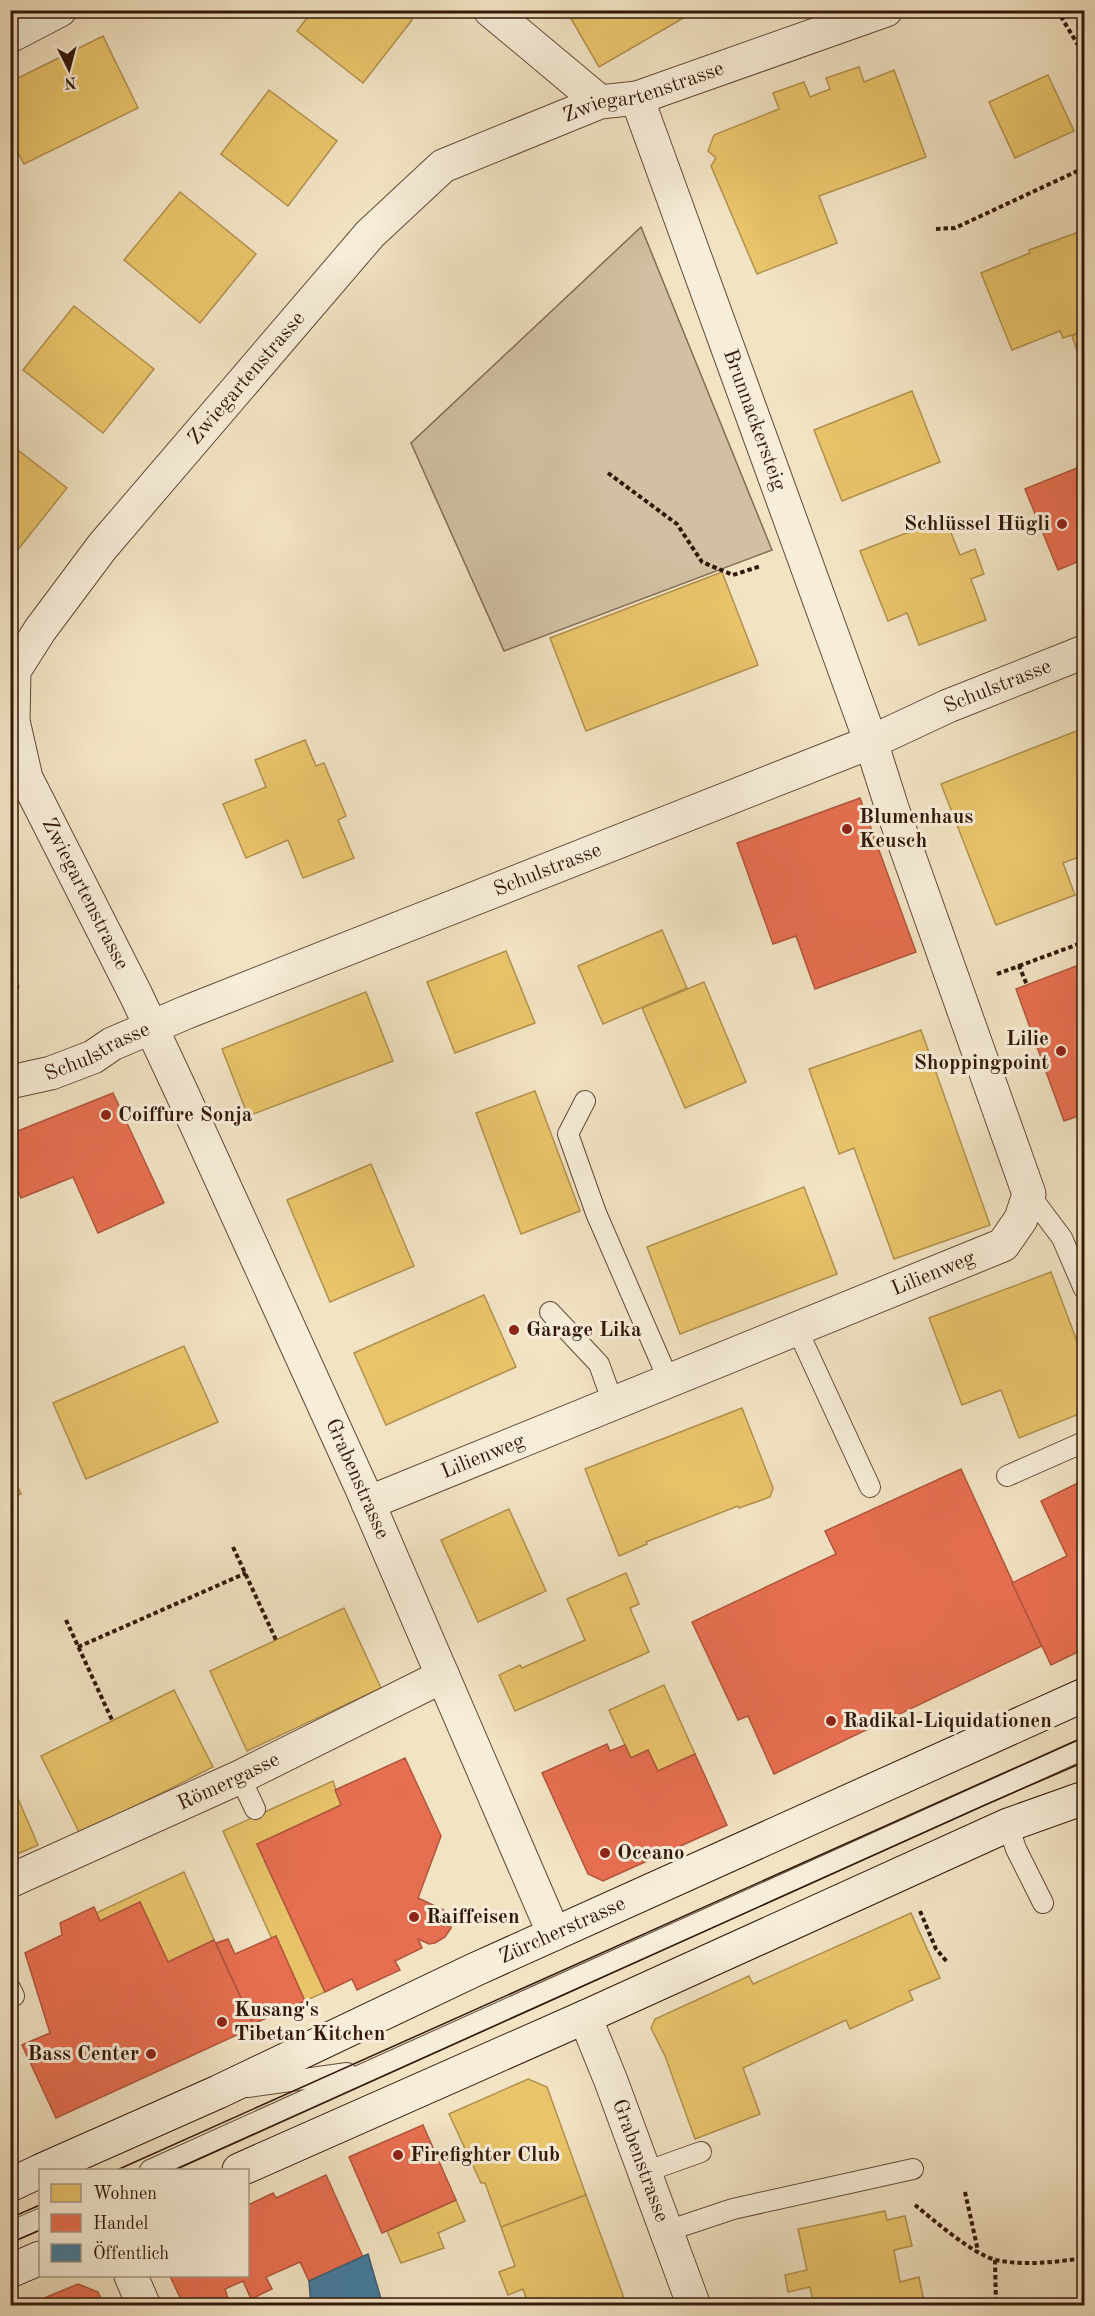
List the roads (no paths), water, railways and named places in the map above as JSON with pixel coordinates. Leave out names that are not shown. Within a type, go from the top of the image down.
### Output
[{"type":"street","points":[[10,36],[60,10]]},
{"type":"street","points":[[490,10],[600,102]]},
{"type":"street","name":"Zwiegartenstrasse","points":[[151,1027],[26,778],[13,721],[14,671],[40,630],[102,547],[370,234],[443,166],[600,102],[637,98],[886,10]]},
{"type":"street","name":"Brunnackersteig","points":[[637,98],[871,742]]},
{"type":"street","name":"Schulstrasse","points":[[10,1082],[51,1073],[93,1057],[112,1044],[151,1027],[871,742],[948,706],[1084,652]]},
{"type":"street","points":[[871,742],[892,808],[1029,1194]]},
{"type":"street","name":"Grabenstrasse","points":[[151,1027],[368,1503],[554,1934]]},
{"type":"street","name":"Lilienweg","points":[[368,1503],[1003,1245],[1021,1219],[1029,1194]]},
{"type":"street","name":"Römergasse","points":[[10,1881],[232,1781],[443,1676]]},
{"type":"street","name":"Zürcherstrasse","points":[[45,2169],[218,2092],[474,1970],[1084,1695]]},
{"type":"street","points":[[241,2169],[585,2017],[1008,1824],[1084,1798]]},
{"type":"street","name":"Grabenstrasse","points":[[585,2017],[694,2306]]},
{"type":"street","name":"Zürcherstrasse","points":[[10,2185],[39,2172]]},
{"type":"street","points":[[10,2271],[39,2258]]},
{"type":"street","points":[[131,2277],[144,2306]]},
{"type":"lane","points":[[585,1101],[568,1134],[596,1213],[669,1381]]},
{"type":"lane","points":[[1029,1194],[1062,1238],[1084,1289]]},
{"type":"lane","points":[[550,1312],[598,1364],[613,1403]]},
{"type":"lane","points":[[797,1329],[870,1487]]},
{"type":"lane","points":[[1007,1476],[1084,1442]]},
{"type":"lane","points":[[152,2169],[1084,1749]]},
{"type":"lane","points":[[232,1781],[255,1809]]},
{"type":"lane","points":[[1008,1824],[1016,1849],[1043,1903]]},
{"type":"lane","points":[[218,2092],[370,2070]]},
{"type":"lane","points":[[645,2172],[701,2152]]},
{"type":"lane","points":[[667,2231],[733,2209],[913,2169]]},
{"type":"lane","points":[[10,2232],[39,2219]]},
{"type":"tram line","points":[[119,2169],[1084,1737]]},
{"type":"tram line","points":[[176,2169],[1084,1762]]},
{"type":"tram line","points":[[10,2218],[39,2205]]},
{"type":"tram line","points":[[10,2243],[39,2230]]},
{"type":"place","name":"Schlüssel Hügli","points":[[1062,524]]},
{"type":"place","name":"Blumenhaus Keusch","points":[[847,829]]},
{"type":"place","name":"Lilie Shoppingpoint","points":[[1061,1051]]},
{"type":"place","name":"Coiffure Sonja","points":[[106,1115]]},
{"type":"place","name":"Garage Lika","points":[[514,1330]]},
{"type":"place","name":"Radikal-Liquidationen","points":[[831,1721]]},
{"type":"place","name":"Oceano","points":[[605,1853]]},
{"type":"place","name":"Raiffeisen","points":[[414,1917]]},
{"type":"place","name":"Kusang's Tibetan Kitchen","points":[[222,2022]]},
{"type":"place","name":"Bass Center","points":[[151,2054]]},
{"type":"place","name":"Firefighter Club","points":[[398,2155]]}]
